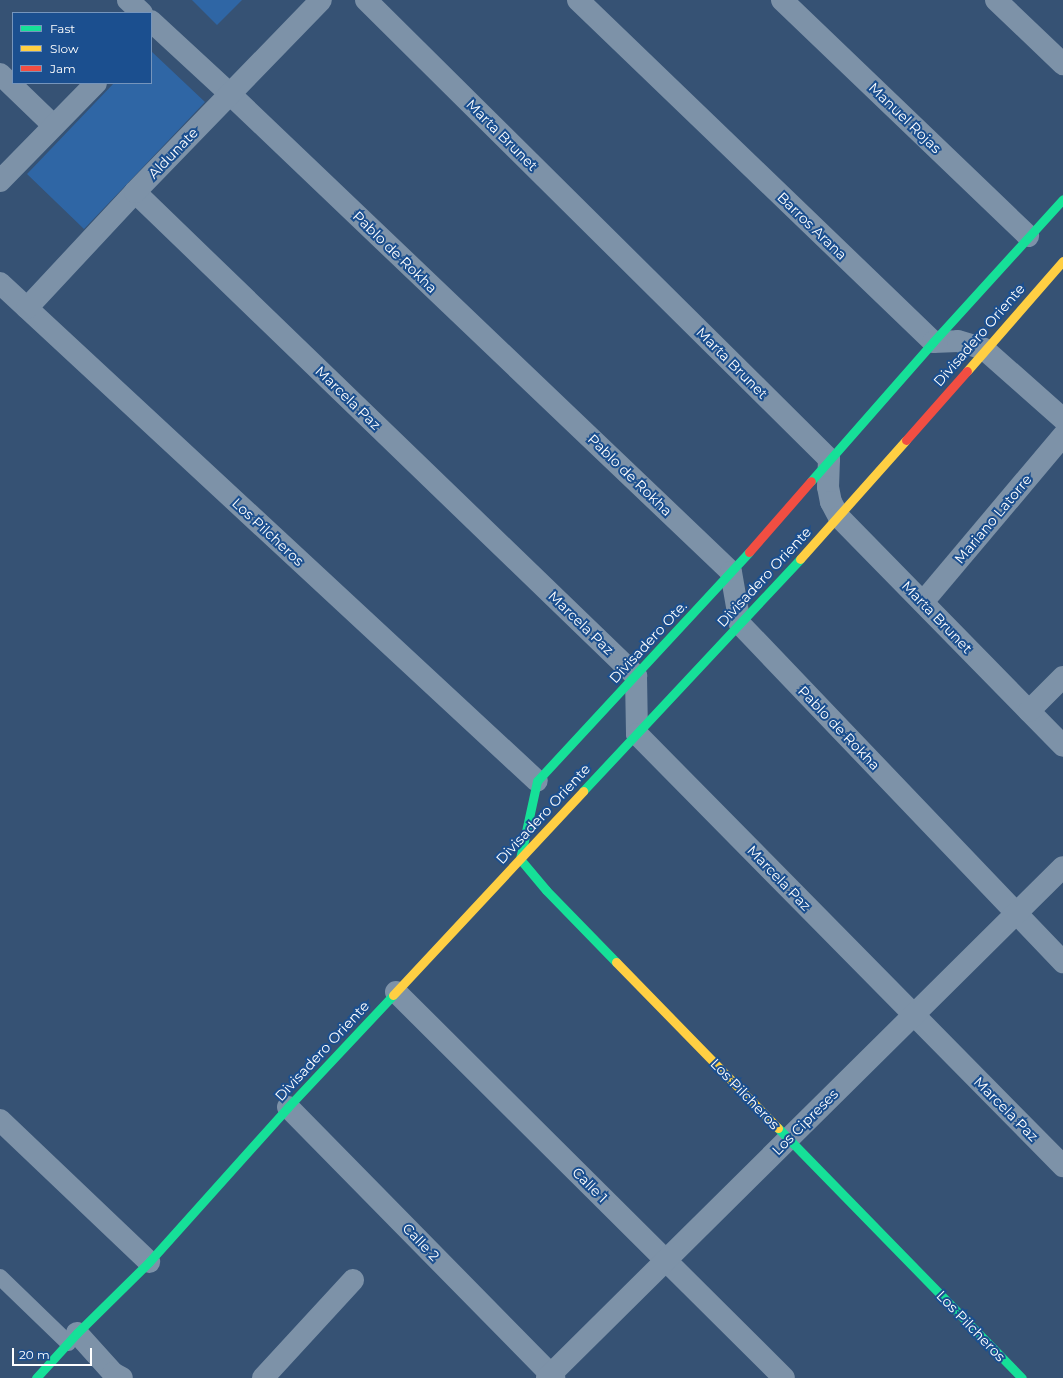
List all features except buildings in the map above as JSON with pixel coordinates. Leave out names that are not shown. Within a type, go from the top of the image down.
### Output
[{"type":"street","name":"Pablo de Rokha","points":[[128,0],[140,12]]},
{"type":"street","name":"Aldunate","points":[[27,308],[135,192],[321,0]]},
{"type":"street","name":"Marta Brunet","points":[[366,0],[829,459],[828,487],[831,502],[840,516],[1063,746]]},
{"type":"street","name":"Barros Arana","points":[[578,0],[933,342]]},
{"type":"street","name":"Manuel Rojas","points":[[782,0],[1028,236]]},
{"type":"street","points":[[996,0],[1063,64]]},
{"type":"street","name":"Pablo de Rokha","points":[[152,24],[230,94],[731,572]]},
{"type":"street","points":[[0,74],[53,125]]},
{"type":"street","points":[[0,181],[53,125],[95,84]]},
{"type":"street","name":"Marcela Paz","points":[[135,192],[636,676]]},
{"type":"street","name":"Divisadero Oriente","points":[[829,459],[1028,236],[1063,199]]},
{"type":"street","name":"Divisadero Oriente","points":[[36,1378],[73,1338],[149,1262],[288,1107],[840,516],[1063,261]]},
{"type":"street","name":"Los Pilcheros","points":[[0,283],[537,781]]},
{"type":"street","points":[[933,342],[958,342],[984,350],[1063,419]]},
{"type":"street","name":"Mariano Latorre","points":[[923,602],[1063,436]]},
{"type":"street","name":"Divisadero Ote.","points":[[537,781],[731,572],[829,459]]},
{"type":"street","points":[[731,572],[740,624]]},
{"type":"street","name":"Pablo de Rokha","points":[[740,624],[1063,962]]},
{"type":"street","points":[[636,676],[637,734]]},
{"type":"street","points":[[1030,711],[1063,677]]},
{"type":"street","name":"Marcela Paz","points":[[637,734],[1063,1166]]},
{"type":"street","points":[[520,859],[537,781]]},
{"type":"street","name":"Los Pilcheros","points":[[520,859],[546,890],[1022,1378]]},
{"type":"street","name":"Los Cipreses","points":[[551,1377],[666,1260],[1063,867]]},
{"type":"street","name":"Calle 1","points":[[396,992],[784,1378]]},
{"type":"street","name":"Calle 2","points":[[288,1107],[551,1377]]},
{"type":"street","points":[[0,1120],[149,1262]]},
{"type":"street","points":[[263,1378],[353,1280]]},
{"type":"street","points":[[73,1338],[113,1373],[122,1378]]},
{"type":"lane","points":[[0,1277],[73,1338]]},
{"type":"shaded area","points":[[192,0],[242,0],[217,25]]},
{"type":"shaded area","points":[[152,52],[205,102],[84,229],[27,174],[113,84],[152,84]]},
{"type":"traffic: fast","points":[[811,481],[933,342],[1063,199]]},
{"type":"traffic: fast","points":[[616,962],[546,890],[520,859],[537,781],[749,552]]},
{"type":"traffic: fast","points":[[583,791],[800,559]]},
{"type":"traffic: fast","points":[[36,1378],[77,1333],[149,1262],[288,1107],[393,995]]},
{"type":"traffic: fast","points":[[778,1128],[1022,1378]]},
{"type":"traffic: slow","points":[[967,371],[1063,261]]},
{"type":"traffic: slow","points":[[800,559],[906,440]]},
{"type":"traffic: slow","points":[[393,995],[583,791]]},
{"type":"traffic: slow","points":[[616,962],[778,1128]]},
{"type":"traffic: jam","points":[[906,440],[967,371]]},
{"type":"traffic: jam","points":[[749,552],[811,481]]}]
